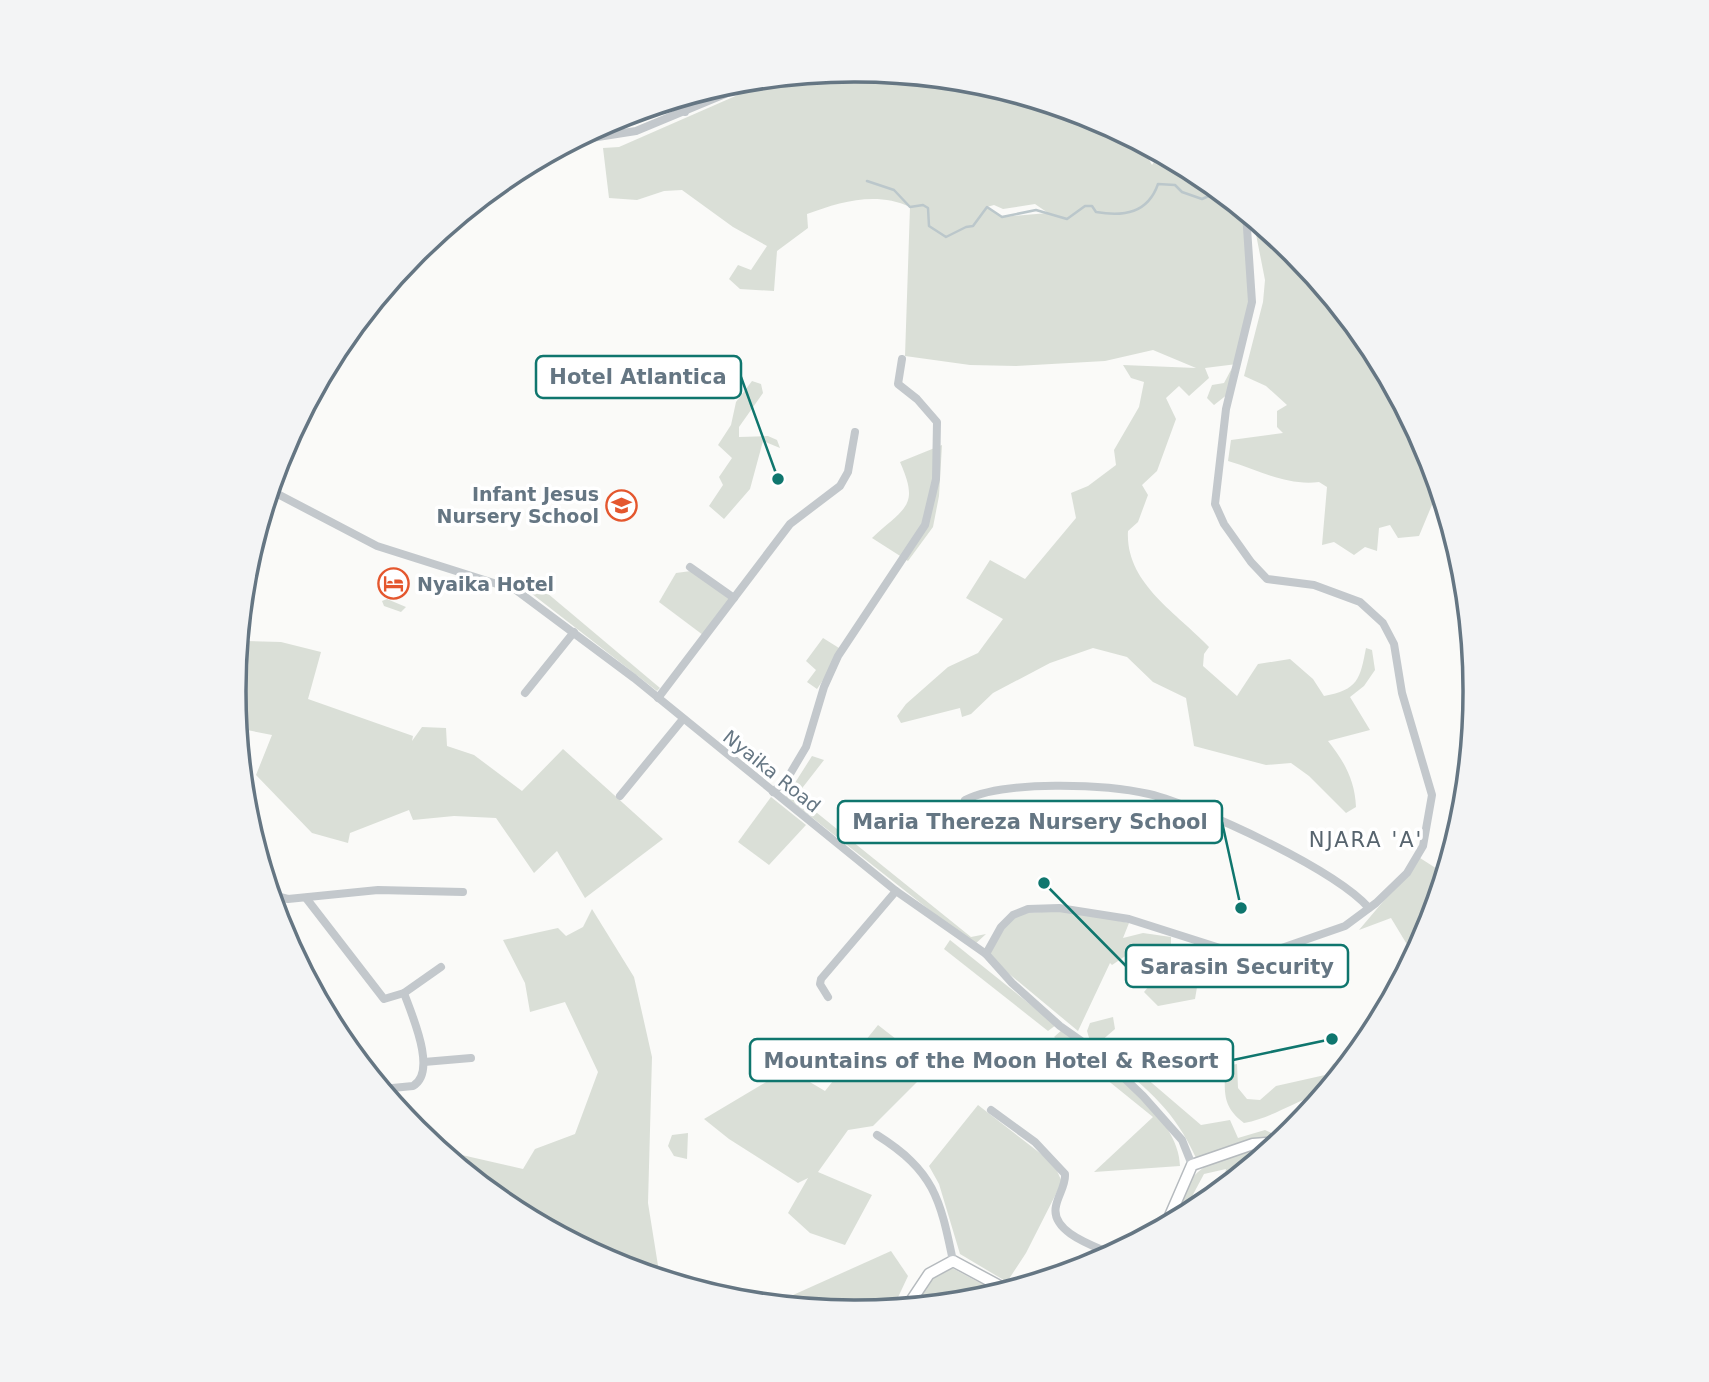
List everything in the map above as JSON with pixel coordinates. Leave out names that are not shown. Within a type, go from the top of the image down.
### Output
[{"type":"main road","points":[[1173,1210],[1192,1165],[1262,1143]]},
{"type":"main road","points":[[914,1296],[929,1274],[953,1261],[994,1283]]},
{"type":"street","points":[[601,138],[620,136],[716,99]]},
{"type":"street","points":[[685,112],[686,107]]},
{"type":"street","points":[[986,954],[1001,927],[1013,915],[1028,909],[1059,908],[1105,914],[1220,947],[1256,953],[1273,951],[1345,926],[1369,908],[1407,873],[1418,859],[1428,830],[1432,795],[1402,693],[1394,645],[1383,623],[1360,602],[1314,584],[1267,579],[1251,562],[1224,524],[1215,505],[1226,409],[1252,302],[1247,226]]},
{"type":"street","points":[[773,792],[788,779],[806,747],[824,687],[838,656],[925,525],[936,479],[937,422],[917,399],[898,384],[902,359]]},
{"type":"street","points":[[657,698],[790,524],[840,486],[848,472],[855,432]]},
{"type":"street","name":"Nyaika Road","points":[[278,494],[377,546],[516,590],[574,632],[896,891],[986,954],[1012,983],[1060,1026],[1097,1052],[1143,1096],[1182,1140],[1192,1165]]},
{"type":"street","points":[[690,567],[734,598]]},
{"type":"street","points":[[525,693],[574,632]]},
{"type":"street","points":[[620,796],[683,719]]},
{"type":"street","points":[[965,800],[997,789],[1050,787],[1105,788],[1155,796],[1192,809],[1300,860],[1346,886],[1369,908]]},
{"type":"street","points":[[282,897],[306,898],[378,890],[463,892]]},
{"type":"street","points":[[828,997],[820,984],[821,979],[896,891]]},
{"type":"street","points":[[306,898],[378,995],[384,999],[404,993],[441,967]]},
{"type":"street","points":[[393,1087],[419,1083],[424,1062],[404,993]]},
{"type":"street","points":[[424,1062],[471,1058]]},
{"type":"street","points":[[991,1110],[1035,1142],[1065,1174],[1055,1214],[1063,1228],[1100,1247]]},
{"type":"street","points":[[877,1135],[899,1149],[930,1180],[945,1223],[953,1261]]},
{"type":"shaded area","points":[[854,82],[934,87],[1012,103],[1050,115],[1124,145],[1148,158],[1152,165],[1154,161],[1193,185],[1247,226],[1254,307],[1237,364],[1205,368],[1209,378],[1189,396],[1179,386],[1166,398],[1176,419],[1157,471],[1142,485],[1148,495],[1138,522],[1128,531],[1129,550],[1144,582],[1155,596],[1209,647],[1204,654],[1203,666],[1237,696],[1258,664],[1290,659],[1313,679],[1324,696],[1344,690],[1356,681],[1366,648],[1372,650],[1375,670],[1364,686],[1350,697],[1370,730],[1328,741],[1348,771],[1356,807],[1346,813],[1309,776],[1291,763],[1266,765],[1194,746],[1186,698],[1153,682],[1127,657],[1093,648],[1050,663],[993,693],[971,714],[962,717],[960,708],[901,723],[897,716],[906,704],[948,667],[978,653],[1003,619],[966,598],[990,560],[1025,579],[1076,518],[1071,493],[1088,486],[1116,465],[1114,450],[1139,407],[1144,382],[1131,378],[1123,365],[1196,368],[1153,350],[1105,361],[1016,366],[970,365],[905,356],[910,207],[897,202],[871,199],[807,214],[808,228],[777,251],[774,291],[740,289],[729,279],[738,265],[751,270],[767,246],[733,227],[682,190],[664,191],[637,200],[609,198],[603,148],[619,147],[743,93],[775,87]],"holes":[[[1035,204],[1048,213],[1002,217],[987,207],[994,205],[1003,209]]]},
{"type":"shaded area","points":[[713,99],[691,109],[691,105]]},
{"type":"shaded area","points":[[1256,233],[1285,261],[1337,320],[1382,387],[1417,458],[1433,502],[1419,536],[1398,538],[1390,525],[1379,528],[1377,551],[1365,547],[1354,555],[1334,542],[1322,545],[1327,487],[1319,482],[1295,482],[1228,461],[1231,440],[1283,433],[1277,427],[1277,411],[1287,405],[1266,386],[1244,376],[1263,302],[1265,280]]},
{"type":"shaded area","points":[[1232,368],[1228,394],[1214,405],[1207,398],[1212,385],[1224,383]]},
{"type":"shaded area","points":[[752,381],[761,384],[763,393],[739,427],[739,437],[768,436],[777,440],[780,448],[763,441],[750,489],[724,519],[709,506],[723,485],[719,477],[732,458],[718,445],[731,425],[736,402]]},
{"type":"shaded area","points":[[942,445],[939,496],[933,527],[908,561],[872,538],[901,512],[909,498],[906,477],[900,462]]},
{"type":"shaded area","points":[[691,571],[730,599],[703,635],[659,602],[676,573]]},
{"type":"shaded area","points":[[534,582],[660,688],[657,691],[527,590]]},
{"type":"shaded area","points":[[387,599],[406,607],[401,612],[384,606],[382,601]]},
{"type":"shaded area","points":[[865,618],[817,689],[807,682],[816,670],[806,661],[823,638],[839,648]]},
{"type":"shaded area","points":[[248,641],[281,642],[321,652],[308,699],[413,736],[412,741],[422,727],[446,728],[447,746],[474,755],[522,791],[563,749],[663,839],[585,898],[557,851],[534,873],[496,818],[454,816],[413,820],[409,810],[350,833],[348,843],[312,833],[256,775],[272,735],[247,730]]},
{"type":"shaded area","points":[[812,756],[824,760],[796,796],[971,937],[986,934],[974,945],[786,797]]},
{"type":"shaded area","points":[[771,797],[806,825],[769,865],[738,842]]},
{"type":"shaded area","points":[[1420,858],[1437,869],[1407,945],[1391,918],[1359,930]]},
{"type":"shaded area","points":[[592,909],[634,977],[652,1057],[648,1203],[658,1267],[585,1237],[550,1218],[516,1197],[460,1155],[523,1169],[535,1149],[575,1134],[598,1072],[565,1002],[530,1012],[525,983],[503,940],[558,928],[566,936],[583,927]]},
{"type":"shaded area","points":[[1066,910],[1129,923],[1123,938],[1143,933],[1171,937],[1171,944],[1158,950],[1139,947],[1112,965],[1110,963],[1078,1031],[984,953],[1016,914]]},
{"type":"shaded area","points":[[950,940],[1056,1025],[1048,1031],[944,949]]},
{"type":"shaded area","points":[[1192,948],[1203,952],[1195,999],[1158,1006],[1144,992],[1160,973],[1181,970],[1185,955]]},
{"type":"shaded area","points":[[1113,1017],[1115,1029],[1100,1042],[1090,1041],[1087,1031],[1090,1023]]},
{"type":"shaded area","points":[[878,1025],[932,1067],[873,1126],[848,1130],[818,1172],[872,1195],[845,1245],[810,1233],[788,1213],[808,1178],[798,1183],[729,1139],[704,1119],[778,1075],[803,1078],[825,1091]]},
{"type":"shaded area","points":[[1063,1029],[1116,1072],[1152,1108],[1167,1128],[1176,1147],[1180,1166],[1094,1172],[1153,1117],[1054,1037]]},
{"type":"shaded area","points":[[1118,1054],[1201,1125],[1230,1120],[1238,1138],[1265,1130],[1272,1133],[1268,1137],[1196,1158],[1170,1114],[1112,1059]]},
{"type":"shaded area","points":[[1337,1062],[1305,1100],[1263,1118],[1244,1123],[1228,1104],[1225,1066],[1237,1064],[1238,1088],[1247,1099],[1260,1100],[1276,1086],[1325,1075]]},
{"type":"shaded area","points":[[978,1105],[1054,1164],[1062,1182],[1026,1253],[1008,1280],[1005,1281],[960,1254],[939,1184],[929,1166]]},
{"type":"shaded area","points":[[688,1133],[687,1159],[674,1156],[668,1146],[672,1135]]},
{"type":"shaded area","points":[[1257,1148],[1225,1174],[1226,1169],[1204,1174],[1191,1198],[1179,1206],[1194,1175],[1215,1161]]},
{"type":"shaded area","points":[[891,1251],[908,1276],[898,1298],[854,1300],[790,1296]]},
{"type":"shaded area","points":[[952,1268],[985,1285],[918,1296],[933,1278]]},
{"type":"waterway","points":[[867,181],[894,190],[910,207],[923,205],[928,208],[929,226],[946,237],[973,226],[987,207],[1002,217],[1036,210],[1067,219],[1085,206],[1092,206],[1096,212],[1116,214],[1134,211],[1148,201],[1158,184],[1175,185],[1182,192],[1202,199],[1208,196]]},
{"type":"place","name":"Hotel Atlantica","points":[[778,479]]},
{"type":"place","name":"Infant Jesus Nursery School","points":[[622,505]]},
{"type":"place","name":"Nyaika Hotel","points":[[394,584]]},
{"type":"place","name":"Sarasin Security","points":[[1044,883]]},
{"type":"place","name":"Maria Thereza Nursery School","points":[[1241,908]]},
{"type":"place","name":"Mountains of the Moon Hotel & Resort","points":[[1332,1039]]},
{"type":"district","name":"NJARA 'A'","points":[[1366,840]]}]
